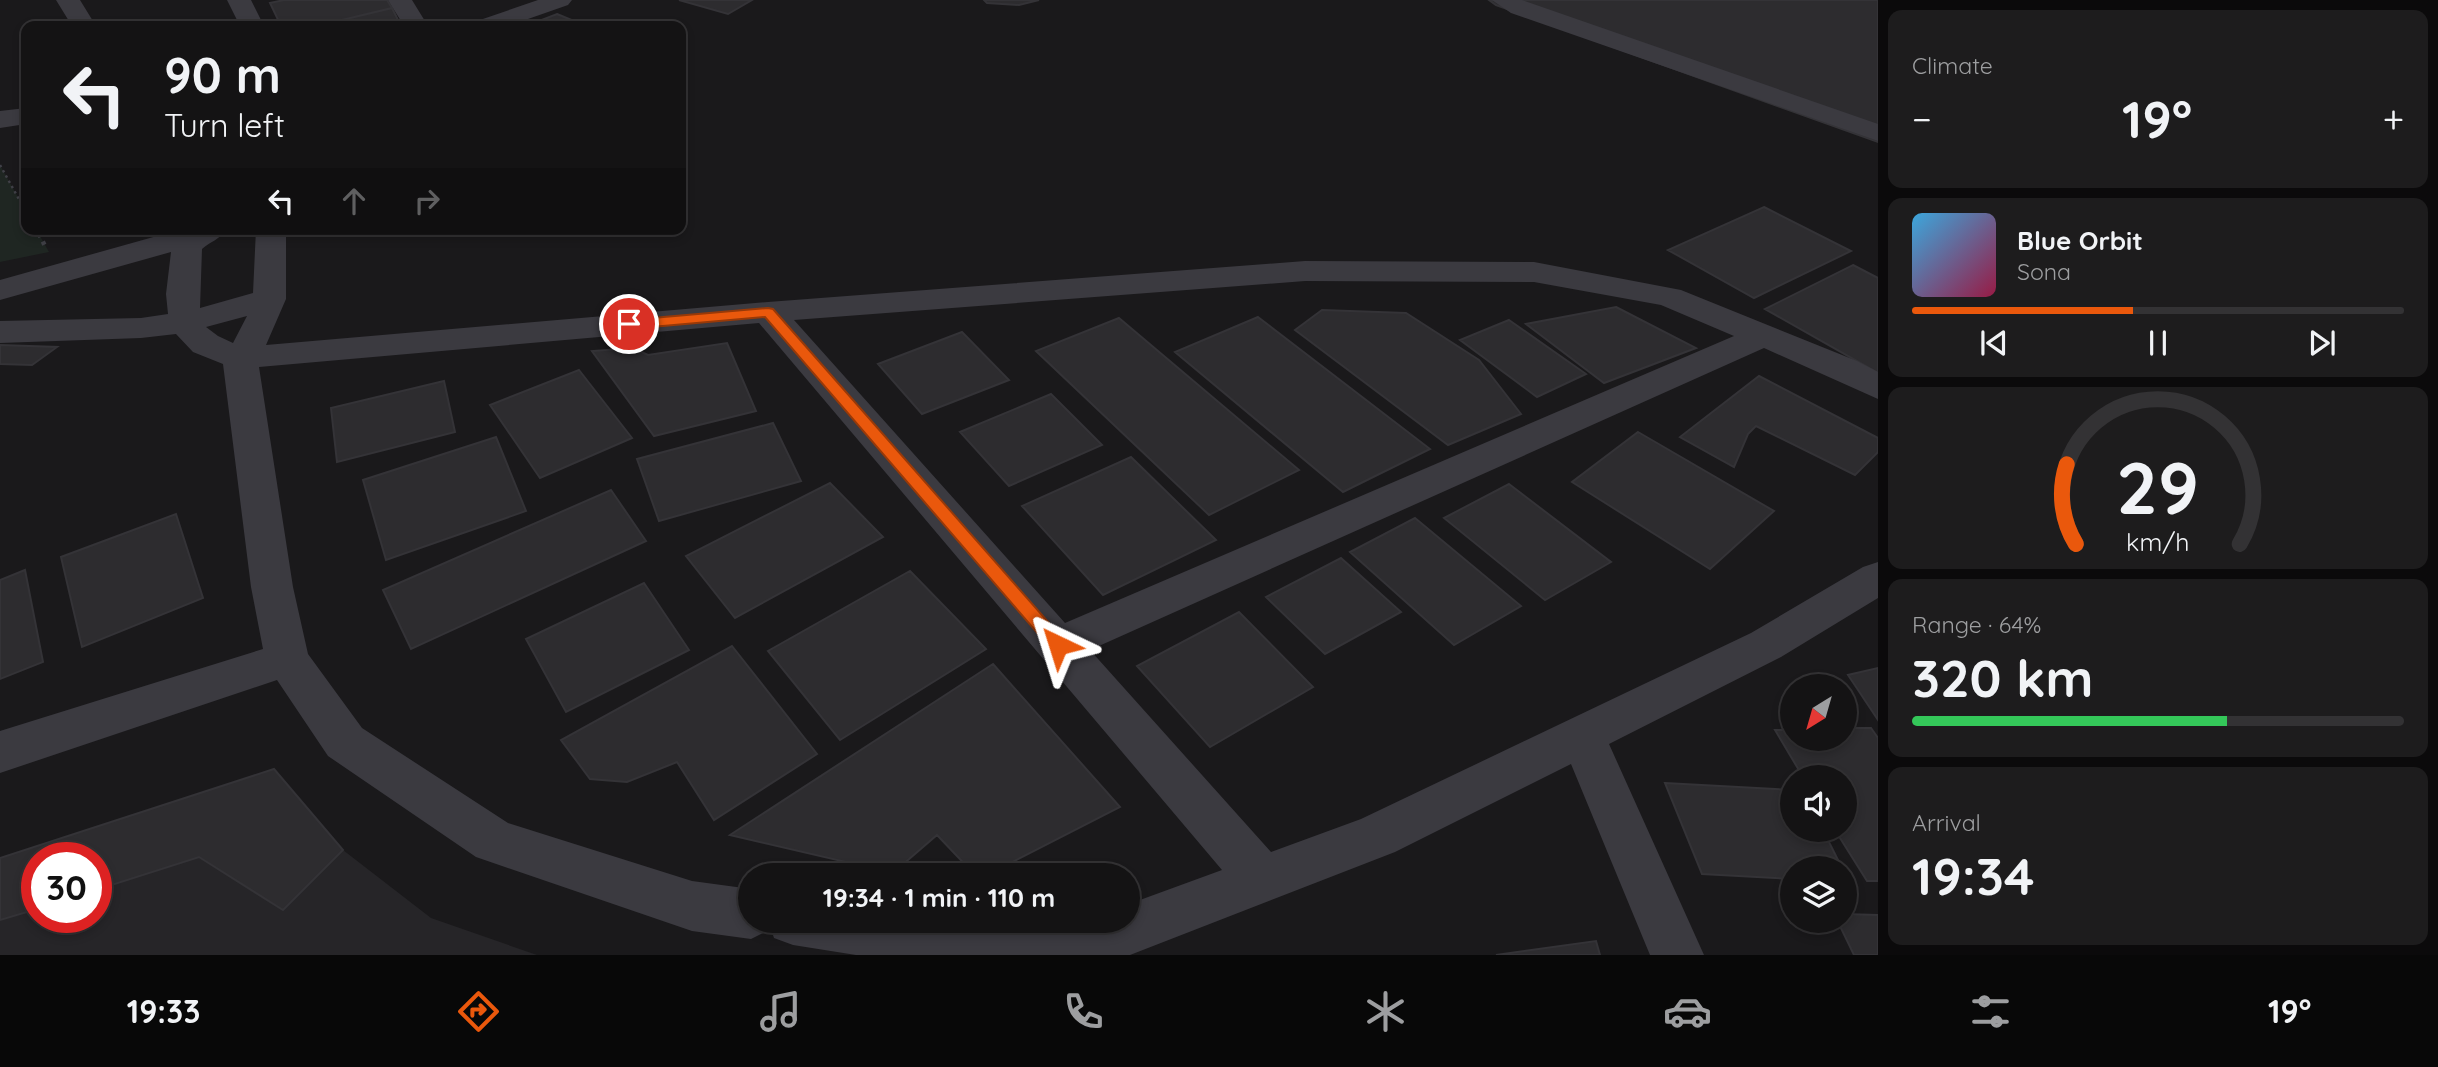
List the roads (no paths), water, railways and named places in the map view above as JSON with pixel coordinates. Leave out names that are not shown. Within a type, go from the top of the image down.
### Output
[{"type":"street","points":[[68,0],[82,21]]},
{"type":"street","points":[[400,0],[413,21]]},
{"type":"street","points":[[500,21],[560,0]]},
{"type":"street","points":[[1504,0],[1520,8],[1878,133]]},
{"type":"street","points":[[228,12],[243,21]]},
{"type":"street","points":[[0,119],[3,121],[21,117]]},
{"type":"street","points":[[0,290],[192,235]]},
{"type":"street","points":[[203,235],[187,247],[184,295],[186,322],[196,338],[240,358],[768,312],[1305,271],[1534,272],[1670,297],[1845,369],[1878,387]]},
{"type":"street","points":[[271,235],[270,299],[266,317],[258,334],[240,358],[272,587],[287,659],[345,742],[494,841],[692,906],[738,912]]},
{"type":"street","points":[[0,332],[141,328],[186,322],[270,299]]},
{"type":"street","points":[[768,312],[1264,881]]},
{"type":"street","points":[[1058,645],[1763,335]]},
{"type":"street","points":[[1062,955],[1264,881],[1377,836],[1766,645],[1878,578]]},
{"type":"street","points":[[0,752],[287,659]]},
{"type":"street","points":[[1582,735],[1677,955]]},
{"type":"street","points":[[881,933],[1030,955]]}]
